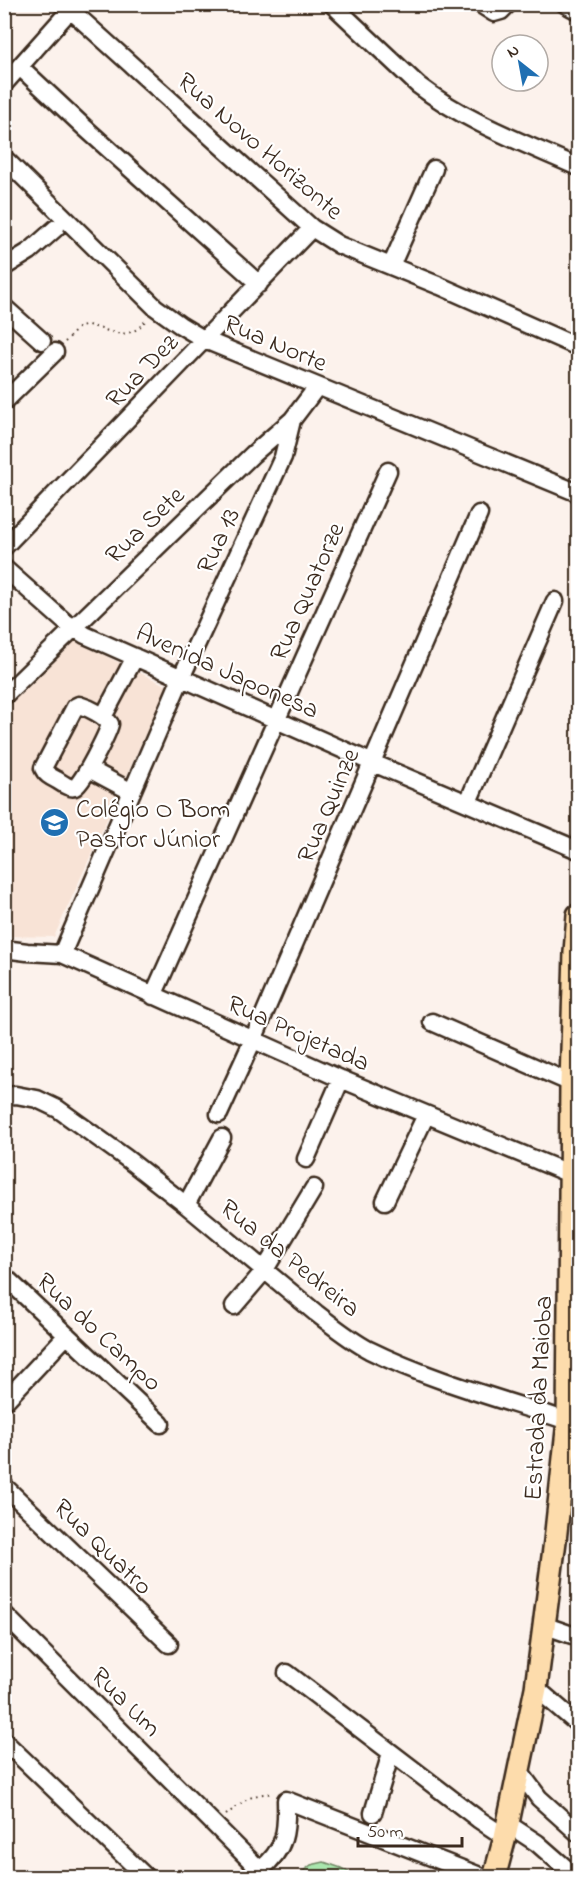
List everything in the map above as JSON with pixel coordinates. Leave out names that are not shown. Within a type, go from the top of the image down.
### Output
[{"type":"main road","name":"Estrada da Maioba","points":[[494,1878],[507,1830],[536,1688],[543,1624],[570,1493],[574,1340],[571,1083],[576,994],[575,952],[579,915]]},
{"type":"street","points":[[332,4],[418,85],[453,110],[579,167]]},
{"type":"street","points":[[480,4],[498,13],[508,4]]},
{"type":"street","points":[[565,4],[579,10]]},
{"type":"street","points":[[4,84],[67,7]]},
{"type":"street","name":"Rua Novo Horizonte","points":[[67,7],[312,228],[339,245],[579,347]]},
{"type":"street","points":[[20,67],[259,284]]},
{"type":"street","name":"Rua Norte","points":[[4,158],[155,307],[205,340],[579,493]]},
{"type":"street","points":[[391,266],[434,169]]},
{"type":"street","points":[[4,267],[30,251],[56,228]]},
{"type":"street","name":"Rua Dez","points":[[4,547],[312,228]]},
{"type":"street","points":[[4,307],[42,341]]},
{"type":"street","points":[[4,402],[55,352]]},
{"type":"street","name":"Rua Sete","points":[[4,696],[253,454],[292,420],[317,387]]},
{"type":"street","name":"Rua 13","points":[[62,954],[181,678],[283,457],[292,420]]},
{"type":"street","name":"Rua Quatorze","points":[[153,996],[388,471]]},
{"type":"street","name":"Rua Quinze","points":[[219,1114],[479,514]]},
{"type":"street","name":"Avenida Japonesa","points":[[4,568],[74,629],[373,763],[579,850]]},
{"type":"street","points":[[468,802],[555,601]]},
{"type":"street","points":[[103,717],[135,657]]},
{"type":"street","points":[[75,706],[82,706],[109,721],[109,728],[89,769],[75,788],[47,775],[44,768],[75,706]]},
{"type":"street","points":[[89,769],[132,792]]},
{"type":"street","name":"Rua Projetada","points":[[4,949],[62,954],[426,1115],[573,1186]]},
{"type":"street","points":[[432,1022],[571,1083]]},
{"type":"street","points":[[306,1159],[341,1079]]},
{"type":"street","name":"Rua da Pedreira","points":[[4,1096],[16,1095],[37,1099],[58,1109],[126,1158],[343,1333],[367,1349],[421,1373],[572,1409]]},
{"type":"street","points":[[385,1200],[426,1115]]},
{"type":"street","points":[[186,1205],[222,1138]]},
{"type":"street","points":[[234,1306],[264,1270],[314,1188]]},
{"type":"street","name":"Rua do Campo","points":[[4,1276],[161,1424]]},
{"type":"street","points":[[6,1400],[67,1335]]},
{"type":"street","name":"Rua Quatro","points":[[4,1486],[169,1644]]},
{"type":"street","name":"Rua Um","points":[[4,1614],[260,1869],[279,1851],[286,1823],[286,1800]]},
{"type":"street","points":[[543,1624],[579,1637]]},
{"type":"street","points":[[286,1672],[478,1819],[537,1843],[577,1878]]},
{"type":"street","points":[[536,1688],[579,1724]]},
{"type":"street","points":[[9,1746],[147,1878]]},
{"type":"street","points":[[373,1813],[391,1753]]},
{"type":"street","points":[[519,1771],[539,1798],[579,1833]]},
{"type":"street","points":[[286,1800],[485,1878]]},
{"type":"path","points":[[55,352],[82,326],[88,325],[126,334],[134,332],[155,307]]},
{"type":"path","points":[[214,1824],[257,1794],[269,1793],[286,1800]]},
{"type":"shaded area","name":"Colégio O Bom Pastor Júnior","points":[[75,641],[167,686],[54,937],[5,936],[5,710]]},
{"type":"green space","points":[[324,1862],[358,1877],[302,1877],[301,1873],[311,1865]]},
{"type":"place","name":"Colégio O Bom Pastor Júnior","points":[[55,823]]}]
